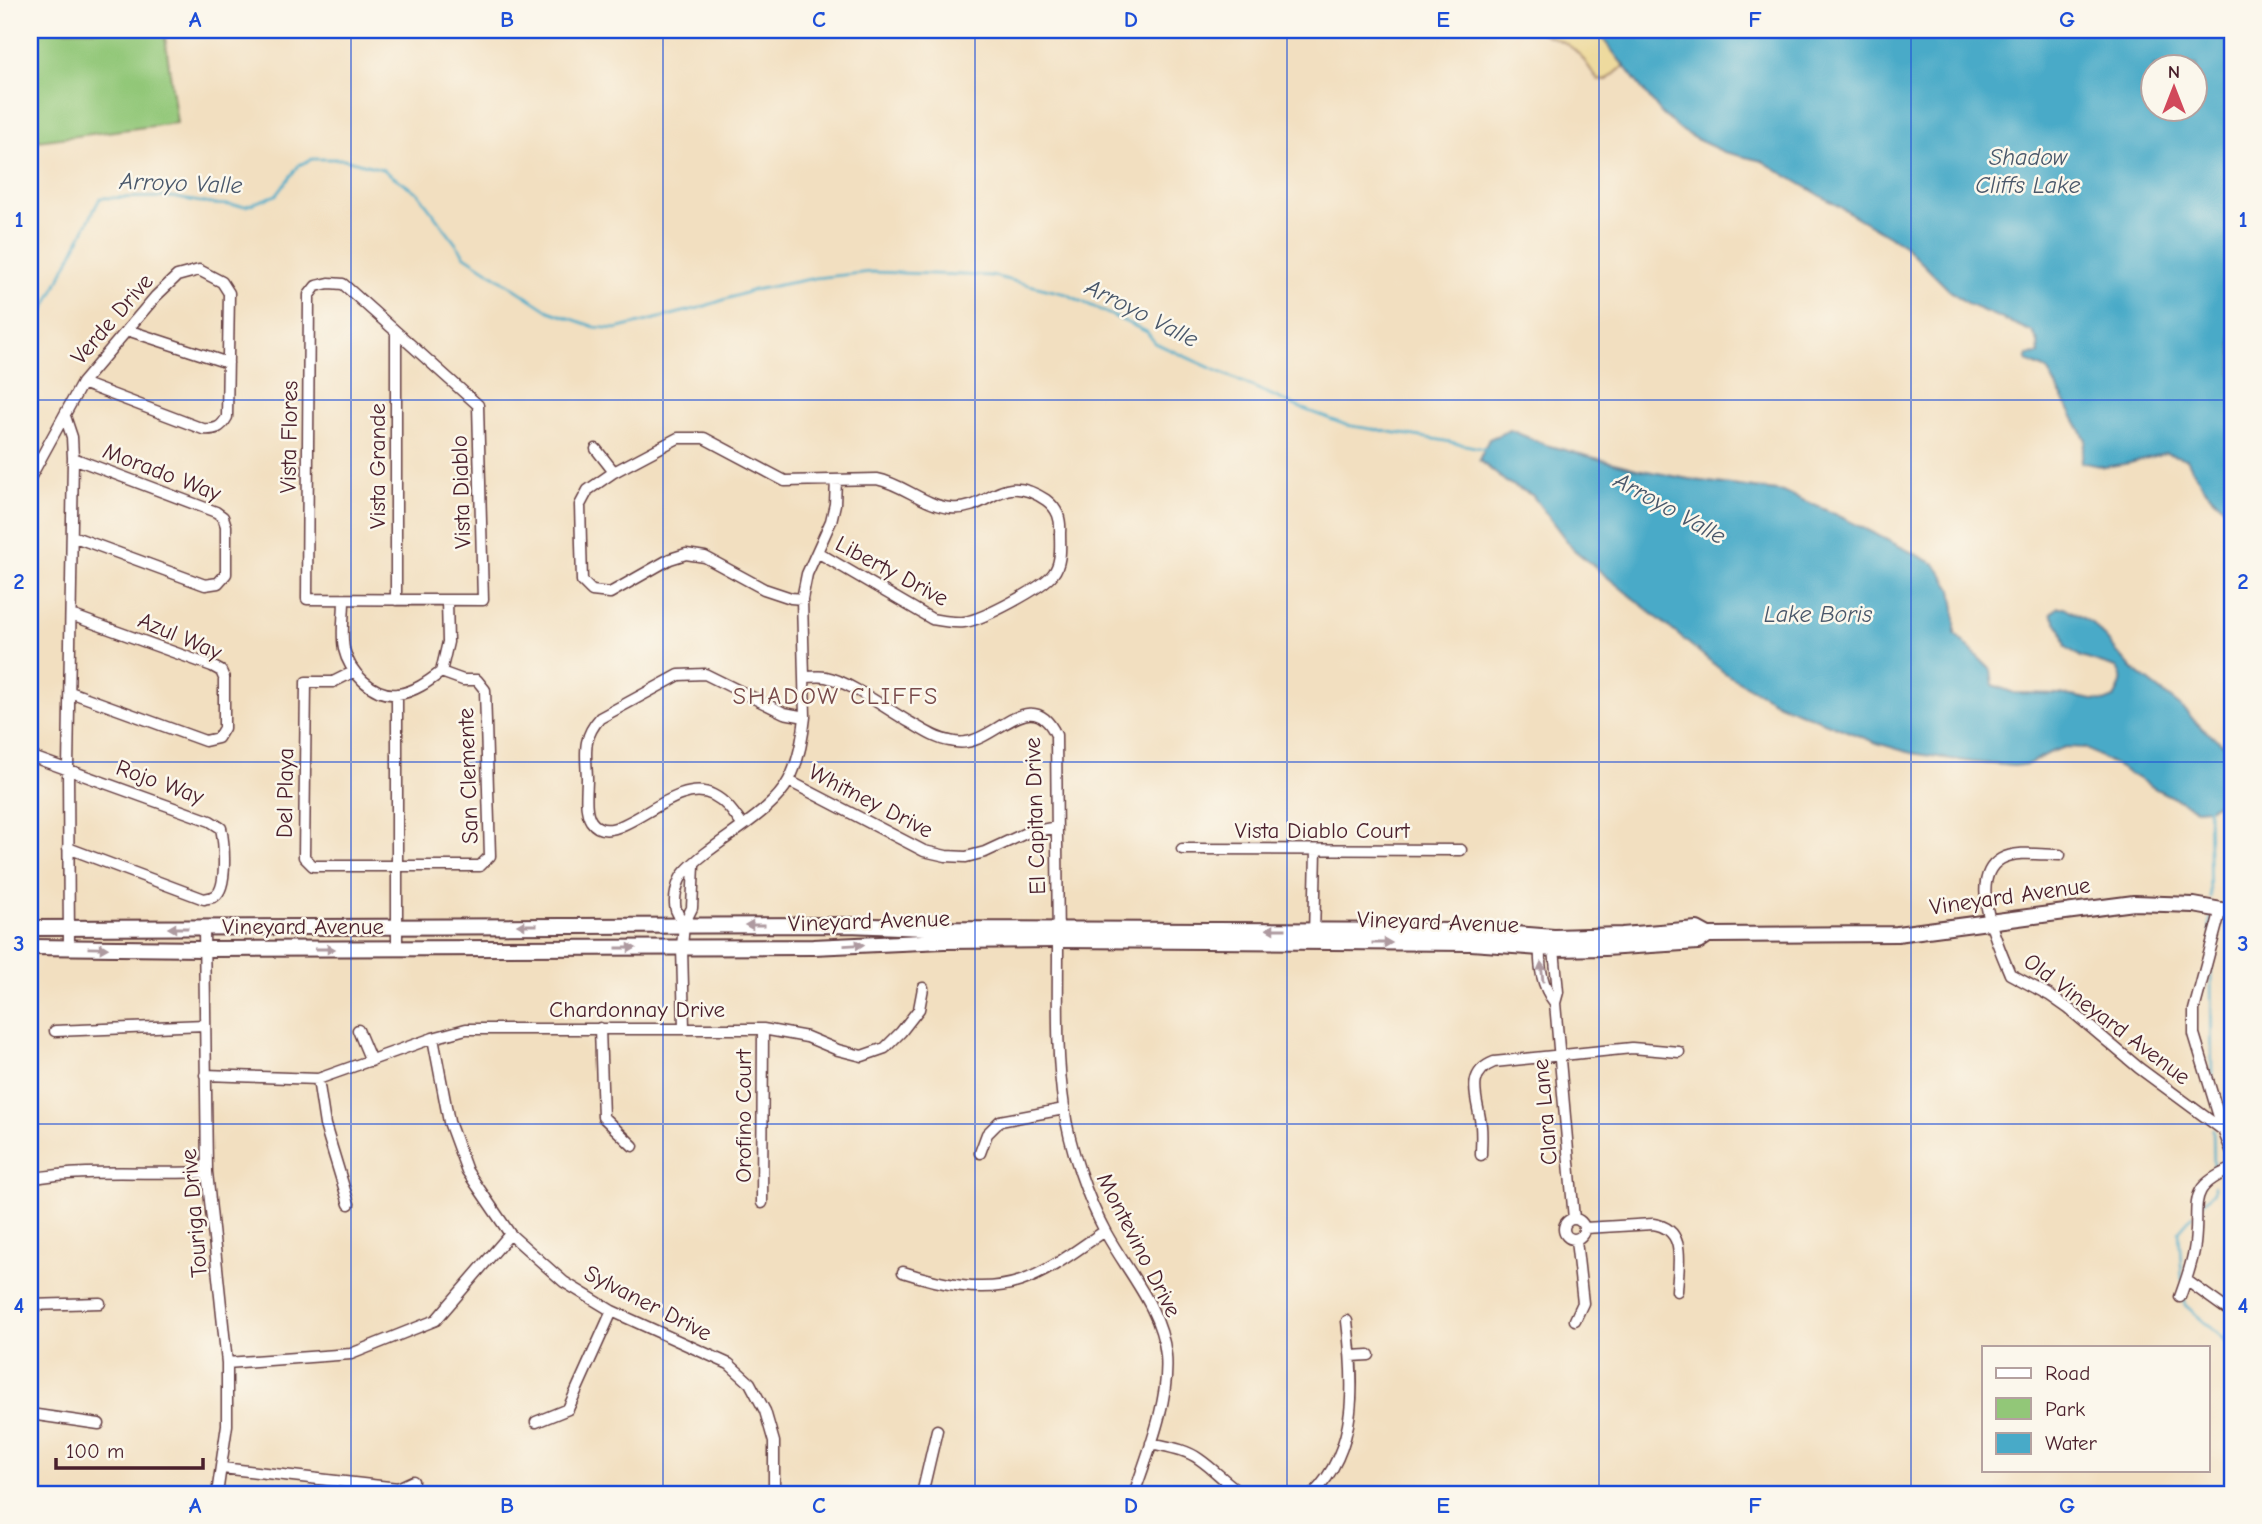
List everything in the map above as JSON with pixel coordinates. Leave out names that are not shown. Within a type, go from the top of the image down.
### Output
[{"type":"street","name":"Verde Drive","points":[[30,478],[82,383],[177,276],[199,270],[222,282],[229,293],[227,417],[222,425],[214,430],[202,429],[82,383]]},
{"type":"street","name":"Vista Flores","points":[[396,332],[343,284],[316,286],[309,295],[307,599],[396,600]]},
{"type":"street","points":[[127,330],[228,363]]},
{"type":"street","name":"Vista Grande","points":[[396,332],[396,600]]},
{"type":"street","name":"Vista Diablo","points":[[396,332],[478,405],[483,600],[396,600]]},
{"type":"street","points":[[65,416],[72,437],[73,458],[68,769],[69,948]]},
{"type":"street","points":[[684,924],[675,908],[677,888],[682,875],[768,805],[789,781],[803,736],[805,717],[802,599],[807,574],[831,521],[836,480],[785,481],[704,438],[678,438],[614,472],[588,490],[580,505],[582,581],[592,591],[610,593],[670,559],[686,554],[705,557],[764,589],[802,599]]},
{"type":"street","points":[[596,449],[614,472]]},
{"type":"street","name":"Morado Way","points":[[72,536],[205,586],[218,583],[226,574],[226,526],[223,517],[73,458]]},
{"type":"street","name":"Liberty Drive","points":[[817,552],[932,619],[949,622],[966,622],[984,617],[1039,586],[1053,575],[1059,561],[1060,521],[1055,507],[1044,498],[1025,491],[1016,488],[1004,489],[970,507],[950,508],[927,501],[890,482],[859,478],[836,480]]},
{"type":"street","points":[[344,600],[344,648],[353,672],[383,693],[397,694],[417,688],[441,672],[448,642],[447,600]]},
{"type":"street","name":"Azul Way","points":[[70,692],[205,741],[218,738],[224,728],[224,678],[221,671],[71,614]]},
{"type":"street","name":"Del Playa","points":[[353,672],[333,682],[306,682],[304,857],[313,866],[396,866]]},
{"type":"street","name":"San Clemente","points":[[396,866],[480,866],[490,856],[485,690],[477,680],[463,680],[441,672]]},
{"type":"street","points":[[743,826],[728,805],[711,793],[693,791],[675,796],[614,830],[599,829],[591,820],[587,808],[586,739],[593,725],[600,718],[679,675],[692,673],[705,674],[784,713],[805,717]]},
{"type":"street","name":"El Capitan Drive","points":[[805,677],[827,677],[855,690],[923,730],[947,740],[965,742],[979,738],[1027,713],[1041,716],[1050,723],[1056,735],[1058,934]]},
{"type":"street","points":[[397,694],[397,949]]},
{"type":"street","name":"Rojo Way","points":[[30,756],[210,821],[220,828],[223,840],[223,886],[215,896],[204,899],[68,848]]},
{"type":"street","name":"Whitney Drive","points":[[789,781],[924,851],[946,856],[966,858],[1026,833],[1057,827]]},
{"type":"street","name":"Vista Diablo Court","points":[[1182,849],[1461,850]]},
{"type":"street","points":[[1314,936],[1316,850]]},
{"type":"street","name":"Old Vineyard Avenue","points":[[2060,855],[2013,855],[2000,859],[1986,878],[1989,922],[2010,974],[2069,1009],[2139,1068],[2223,1130]]},
{"type":"street","points":[[684,1028],[682,947],[684,924],[692,908],[694,865]]},
{"type":"street","name":"Vineyard Avenue","points":[[30,928],[684,924],[848,925],[1058,934],[1314,936],[1479,931],[1544,945],[1697,929],[1709,935],[1897,934],[2134,902],[2194,905],[2227,911]]},
{"type":"street","points":[[2227,911],[2194,1010],[2194,1034],[2232,1152]]},
{"type":"street","name":"Touriga Drive","points":[[204,928],[207,1172],[227,1363],[227,1425],[218,1494]]},
{"type":"street","name":"Vineyard Avenue","points":[[30,947],[204,950],[813,947],[1058,934]]},
{"type":"street","name":"Montevino Drive","points":[[1058,934],[1058,1046],[1064,1109],[1078,1165],[1105,1231],[1147,1298],[1163,1334],[1166,1358],[1163,1395],[1152,1443],[1134,1494]]},
{"type":"street","name":"Clara Lane","points":[[1544,945],[1543,983],[1547,994],[1555,1003],[1573,1219]]},
{"type":"street","name":"Chardonnay Drive","points":[[318,1079],[466,1029],[763,1029],[807,1037],[838,1050],[862,1056],[885,1048],[901,1032],[919,1009],[923,988]]},
{"type":"street","points":[[55,1031],[205,1026]]},
{"type":"street","points":[[600,1028],[603,1117],[633,1146]]},
{"type":"street","name":"Orofino Court","points":[[762,1203],[763,1029]]},
{"type":"street","points":[[358,1030],[371,1060]]},
{"type":"street","name":"Sylvaner Drive","points":[[433,1038],[449,1122],[467,1171],[510,1234],[564,1282],[612,1311],[729,1364],[750,1383],[765,1410],[774,1442],[774,1494]]},
{"type":"street","points":[[1481,1155],[1482,1128],[1475,1085],[1479,1072],[1485,1066],[1494,1062],[1632,1048],[1679,1052]]},
{"type":"street","points":[[205,1075],[318,1079],[325,1125],[349,1204]]},
{"type":"street","points":[[979,1153],[987,1133],[1000,1121],[1064,1109]]},
{"type":"street","points":[[2180,1297],[2195,1243],[2196,1201],[2199,1191],[2208,1180],[2232,1169]]},
{"type":"street","points":[[30,1179],[75,1173],[207,1172]]},
{"type":"street","points":[[1573,1219],[1581,1221],[1585,1228],[1583,1235],[1576,1240],[1567,1237],[1564,1231],[1566,1223],[1573,1219]]},
{"type":"street","points":[[1585,1228],[1653,1224],[1671,1231],[1678,1246],[1676,1290]]},
{"type":"street","points":[[903,1272],[932,1281],[991,1288],[1022,1281],[1053,1265],[1105,1231]]},
{"type":"street","points":[[227,1363],[351,1354],[436,1320],[510,1234]]},
{"type":"street","points":[[1575,1320],[1583,1303],[1576,1240]]},
{"type":"street","points":[[2186,1280],[2232,1313]]},
{"type":"street","points":[[30,1305],[100,1303]]},
{"type":"street","points":[[536,1422],[568,1409],[612,1311]]},
{"type":"street","points":[[1313,1494],[1336,1462],[1348,1430],[1353,1396],[1347,1321]]},
{"type":"street","points":[[1351,1356],[1369,1355]]},
{"type":"street","points":[[30,1414],[99,1424]]},
{"type":"street","points":[[922,1494],[937,1430]]},
{"type":"street","points":[[1152,1443],[1181,1450],[1198,1458],[1219,1478],[1243,1494]]},
{"type":"street","points":[[222,1468],[398,1488],[413,1481]]},
{"type":"green space","points":[[30,30],[164,30],[177,123],[38,141],[30,73]]},
{"type":"sand","points":[[1537,30],[1596,30],[1624,66],[1606,81],[1598,80],[1573,48]]},
{"type":"water","name":"Shadow Cliffs Lake","points":[[1596,30],[2232,30],[2232,512],[2206,489],[2187,459],[2165,453],[2105,467],[2081,462],[2086,440],[2047,370],[2027,361],[2027,355],[2039,354],[2038,342],[2033,332],[1969,305],[1949,290],[1904,245],[1762,161],[1724,152],[1678,128],[1662,114]]},
{"type":"water","name":"Lake Boris","points":[[1510,430],[1546,445],[1637,469],[1784,492],[1835,514],[1935,564],[1952,589],[1955,634],[1991,670],[1993,685],[2014,693],[2060,694],[2104,702],[2114,698],[2121,682],[2119,671],[2081,657],[2066,647],[2062,631],[2051,614],[2058,607],[2064,607],[2093,624],[2130,667],[2232,751],[2232,797],[2208,808],[2196,809],[2085,748],[2066,747],[2028,764],[2014,766],[1911,753],[1877,743],[1779,704],[1726,674],[1573,549],[1532,495],[1506,482],[1479,460],[1489,439]]},
{"type":"waterway","name":"Arroyo Valle","points":[[30,338],[100,198],[171,197],[246,206],[276,195],[299,165],[312,159],[344,159],[382,169],[418,193],[465,256],[549,311],[595,327],[616,329],[699,308],[754,290],[815,278],[871,272],[993,276],[1066,294],[1147,332],[1155,343],[1298,407],[1346,425],[1485,449]]},
{"type":"waterway","points":[[2208,805],[2210,898]]},
{"type":"waterway","points":[[2210,916],[2210,931]]},
{"type":"waterway","points":[[2211,966],[2212,1081]]},
{"type":"waterway","points":[[2213,1129],[2214,1169]]},
{"type":"waterway","points":[[2199,1208],[2214,1191],[2214,1186]]},
{"type":"waterway","points":[[2182,1280],[2179,1231],[2193,1215]]},
{"type":"waterway","points":[[2184,1297],[2185,1305],[2232,1346]]},
{"type":"district","name":"SHADOW CLIFFS","points":[[836,696]]}]
